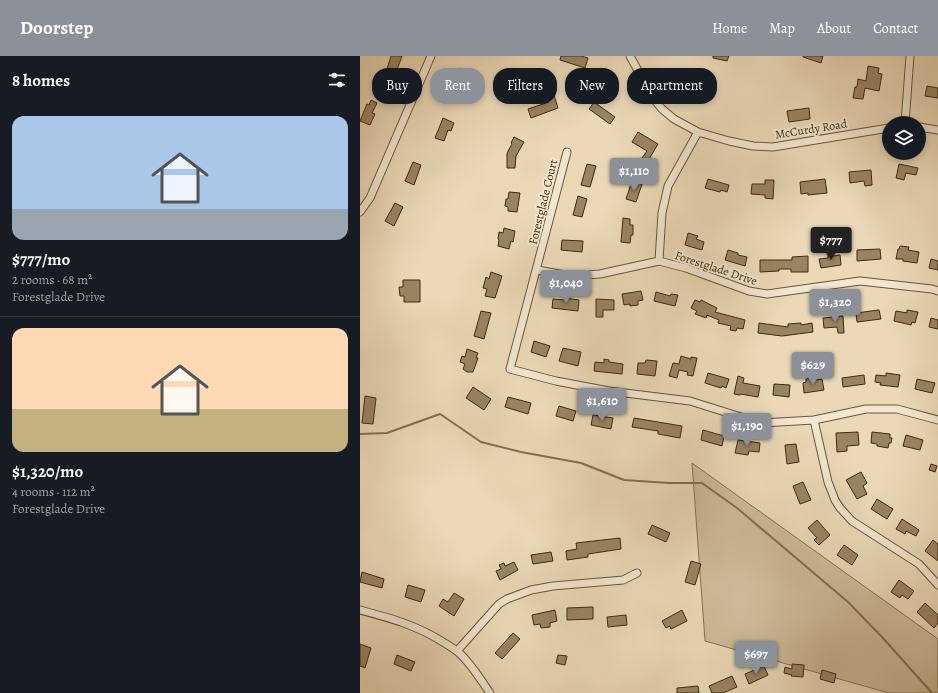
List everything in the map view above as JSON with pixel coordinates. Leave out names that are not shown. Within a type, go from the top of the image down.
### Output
[{"type":"street","points":[[360,212],[370,198],[431,56]]},
{"type":"street","name":"McCurdy Road","points":[[630,56],[653,98],[674,119],[698,132],[729,142],[752,146],[773,147],[882,129]]},
{"type":"street","points":[[906,116],[910,56]]},
{"type":"street","points":[[926,128],[938,130]]},
{"type":"street","points":[[659,261],[662,213],[668,186],[698,132]]},
{"type":"street","name":"Forestglade Court","points":[[567,152],[510,369],[556,381],[609,392],[690,401],[760,423],[814,420],[866,409],[897,410],[938,420]]},
{"type":"street","name":"Forestglade Drive","points":[[537,270],[571,276],[600,274],[659,261],[686,268],[749,291],[767,294],[860,281],[932,289],[938,291]]},
{"type":"street","points":[[814,420],[828,482],[840,508],[852,521],[919,564],[938,584]]},
{"type":"street","points":[[457,651],[499,604],[507,599],[531,590],[554,586],[623,580],[637,573]]},
{"type":"street","points":[[360,610],[417,627],[432,635],[457,651],[470,665],[490,693]]},
{"type":"shaded area","points":[[692,463],[938,639],[938,693],[889,693],[705,641]]},
{"type":"building","points":[[391,56],[402,56],[398,68],[387,68]]},
{"type":"building","points":[[561,56],[581,56],[588,58],[585,68],[560,60]]},
{"type":"building","points":[[713,56],[729,56],[727,61],[713,58]]},
{"type":"building","points":[[803,56],[823,56],[821,63]]},
{"type":"building","points":[[868,66],[879,68],[878,73],[882,74],[879,91],[865,88],[863,99],[853,98],[858,79],[866,81]]},
{"type":"building","points":[[927,86],[938,88],[938,98],[925,96]]},
{"type":"building","points":[[371,100],[372,104],[376,104],[372,113],[375,114],[370,125],[360,121],[367,104],[369,105]]},
{"type":"building","points":[[543,104],[557,104],[558,108],[531,118],[528,109]]},
{"type":"building","points":[[593,104],[597,104],[615,117],[610,124],[589,109]]},
{"type":"building","points":[[809,108],[810,119],[789,122],[787,111]]},
{"type":"building","points":[[443,118],[454,123],[451,131],[448,130],[444,141],[435,138]]},
{"type":"building","points":[[638,132],[658,144],[648,161],[642,158],[647,151],[632,142]]},
{"type":"building","points":[[514,137],[524,142],[516,156],[515,168],[507,168],[507,153]]},
{"type":"building","points":[[413,162],[421,165],[414,185],[405,181]]},
{"type":"building","points":[[587,164],[596,166],[590,187],[581,185]]},
{"type":"building","points":[[899,164],[918,168],[916,175],[906,173],[904,180],[896,178]]},
{"type":"building","points":[[871,170],[872,185],[865,186],[864,181],[850,183],[849,172]]},
{"type":"building","points":[[708,179],[729,185],[727,192],[721,190],[720,192],[705,188]]},
{"type":"building","points":[[825,179],[827,193],[808,195],[808,193],[801,194],[800,182]]},
{"type":"building","points":[[765,180],[774,180],[773,199],[765,198],[765,195],[751,194],[752,184],[765,184]]},
{"type":"building","points":[[632,181],[642,184],[636,202],[626,199]]},
{"type":"building","points":[[509,192],[520,193],[517,212],[508,211],[508,207],[505,206]]},
{"type":"building","points":[[578,196],[587,199],[582,217],[573,215]]},
{"type":"building","points":[[395,203],[403,207],[394,226],[385,221]]},
{"type":"building","points":[[623,218],[630,219],[630,225],[633,225],[633,235],[631,235],[630,243],[621,242]]},
{"type":"building","points":[[504,228],[515,231],[513,242],[511,241],[509,249],[498,246],[499,232],[503,233]]},
{"type":"building","points":[[688,233],[698,236],[696,239],[704,242],[702,250],[685,245]]},
{"type":"building","points":[[562,240],[583,241],[582,252],[561,250]]},
{"type":"building","points":[[900,246],[909,247],[908,250],[919,252],[917,263],[903,261],[903,259],[896,259]]},
{"type":"building","points":[[880,249],[881,259],[857,261],[857,250]]},
{"type":"building","points":[[728,250],[738,253],[738,255],[747,257],[745,266],[725,260]]},
{"type":"building","points":[[833,253],[834,256],[840,255],[841,265],[821,268],[819,259],[828,258],[828,254]]},
{"type":"building","points":[[808,256],[808,272],[791,272],[791,269],[779,269],[779,271],[760,272],[760,260],[792,260],[792,257]]},
{"type":"building","points":[[931,259],[938,261],[938,270],[929,268]]},
{"type":"building","points":[[491,272],[502,276],[495,298],[485,296],[487,289],[483,288],[486,277],[489,279]]},
{"type":"building","points":[[403,280],[420,280],[420,302],[404,302],[404,296],[400,296],[399,287],[403,287]]},
{"type":"building","points":[[641,291],[643,300],[638,301],[638,305],[624,305],[622,294]]},
{"type":"building","points":[[656,292],[670,296],[671,294],[678,295],[675,306],[654,301]]},
{"type":"building","points":[[565,298],[579,300],[578,311],[552,308],[553,299],[564,300]]},
{"type":"building","points":[[596,299],[614,300],[614,310],[603,310],[603,317],[596,317]]},
{"type":"building","points":[[695,300],[700,302],[701,300],[717,308],[715,312],[745,320],[743,329],[737,328],[736,331],[730,330],[731,326],[718,323],[719,320],[707,315],[706,318],[695,314],[697,311],[691,308]]},
{"type":"building","points":[[879,310],[881,319],[857,322],[856,313]]},
{"type":"building","points":[[907,310],[918,312],[915,323],[912,322],[911,325],[894,321],[896,311],[907,313]]},
{"type":"building","points":[[481,311],[491,313],[484,339],[474,336]]},
{"type":"building","points":[[843,316],[844,333],[838,333],[837,327],[824,328],[823,318]]},
{"type":"building","points":[[931,318],[938,320],[938,329],[929,327]]},
{"type":"building","points":[[759,323],[788,327],[788,324],[801,323],[801,325],[812,323],[813,332],[782,336],[758,333]]},
{"type":"building","points":[[534,341],[550,346],[546,357],[531,352]]},
{"type":"building","points":[[563,348],[581,352],[578,366],[559,361]]},
{"type":"building","points":[[467,349],[478,353],[476,358],[478,358],[473,372],[467,372],[463,369],[465,364],[460,362],[462,356],[465,357]]},
{"type":"building","points":[[681,356],[691,359],[691,357],[697,358],[693,376],[687,375],[688,372],[679,370],[677,378],[669,376],[673,363],[679,364]]},
{"type":"building","points":[[604,359],[609,360],[609,362],[623,364],[622,374],[594,371],[595,362],[604,363]]},
{"type":"building","points":[[646,360],[657,361],[655,376],[637,374],[638,363],[645,363]]},
{"type":"building","points":[[708,373],[729,379],[726,388],[705,383]]},
{"type":"building","points":[[886,373],[900,375],[898,387],[880,385],[881,383],[875,382],[876,375],[886,376]]},
{"type":"building","points":[[864,375],[865,384],[843,387],[842,378]]},
{"type":"building","points":[[738,376],[744,378],[743,383],[760,386],[758,397],[734,394]]},
{"type":"building","points":[[815,378],[815,380],[822,379],[824,390],[804,393],[803,383],[806,382],[806,379]]},
{"type":"building","points":[[917,379],[935,383],[932,393],[915,389]]},
{"type":"building","points":[[774,384],[790,385],[789,397],[773,395]]},
{"type":"building","points":[[473,387],[491,399],[484,410],[466,398]]},
{"type":"building","points":[[365,396],[376,398],[373,424],[362,423]]},
{"type":"building","points":[[508,397],[531,403],[528,414],[505,407]]},
{"type":"building","points":[[559,406],[576,411],[573,421],[556,416]]},
{"type":"building","points":[[593,415],[613,418],[611,429],[591,425]]},
{"type":"building","points":[[634,418],[682,426],[680,438],[658,434],[658,431],[632,427]]},
{"type":"building","points":[[703,430],[724,436],[722,446],[701,440]]},
{"type":"building","points":[[858,432],[859,445],[847,446],[847,451],[837,452],[836,433]]},
{"type":"building","points":[[872,432],[890,434],[890,438],[892,438],[888,448],[871,443]]},
{"type":"building","points":[[906,435],[923,440],[920,450],[903,446]]},
{"type":"building","points":[[738,440],[760,443],[759,452],[749,451],[748,455],[735,453]]},
{"type":"building","points":[[796,444],[799,462],[787,464],[785,445]]},
{"type":"building","points":[[931,464],[937,466],[935,472],[929,470]]},
{"type":"building","points":[[861,472],[867,483],[863,486],[867,494],[857,499],[846,480]]},
{"type":"building","points":[[803,482],[811,500],[800,504],[793,486]]},
{"type":"building","points":[[877,499],[893,509],[887,519],[871,509]]},
{"type":"building","points":[[902,519],[919,530],[916,536],[906,531],[905,534],[896,529]]},
{"type":"building","points":[[817,520],[830,535],[819,545],[814,540],[817,538],[808,528]]},
{"type":"building","points":[[652,525],[670,533],[666,542],[648,534]]},
{"type":"building","points":[[620,538],[621,549],[588,554],[588,557],[567,560],[566,551],[577,549],[576,543]]},
{"type":"building","points":[[933,540],[938,544],[938,561],[925,551]]},
{"type":"building","points":[[844,545],[858,555],[852,565],[837,555]]},
{"type":"building","points":[[551,552],[553,561],[533,564],[531,555]]},
{"type":"building","points":[[691,561],[701,564],[695,585],[685,582]]},
{"type":"building","points":[[514,562],[518,570],[500,580],[496,571],[501,569],[499,565],[504,563],[505,566]]},
{"type":"building","points":[[362,572],[384,579],[382,588],[360,582]]},
{"type":"building","points":[[899,580],[914,591],[908,599],[902,595],[900,598],[891,592]]},
{"type":"building","points":[[408,585],[425,590],[421,602],[405,597]]},
{"type":"building","points":[[454,593],[464,599],[454,616],[439,606],[443,599],[448,602]]},
{"type":"building","points":[[925,603],[938,615],[938,623],[934,628],[917,612]]},
{"type":"building","points":[[593,607],[593,619],[567,620],[567,608]]},
{"type":"building","points":[[555,610],[557,621],[550,623],[550,627],[541,628],[540,624],[534,625],[532,615]]},
{"type":"building","points":[[682,610],[687,621],[671,629],[670,626],[666,628],[662,621]]},
{"type":"building","points":[[626,615],[627,625],[608,627],[607,617]]},
{"type":"building","points":[[513,633],[520,639],[502,659],[495,653]]},
{"type":"building","points":[[360,644],[371,648],[365,668],[360,666]]},
{"type":"building","points":[[397,655],[415,662],[411,671],[394,664]]},
{"type":"building","points":[[558,655],[567,656],[565,665],[556,663]]},
{"type":"building","points":[[792,664],[804,665],[803,677],[791,676],[792,675],[784,673],[785,667],[792,669]]},
{"type":"building","points":[[764,666],[768,675],[749,684],[745,674]]},
{"type":"building","points":[[822,670],[836,674],[834,683],[820,679]]},
{"type":"building","points":[[732,676],[737,687],[723,693],[712,693],[709,686]]},
{"type":"building","points":[[698,686],[699,693],[677,693],[677,688]]},
{"type":"waterway","points":[[360,434],[387,433],[440,414],[481,442],[521,452],[581,463],[624,480],[669,483],[702,483],[737,508],[848,602],[882,637],[932,693]]}]
